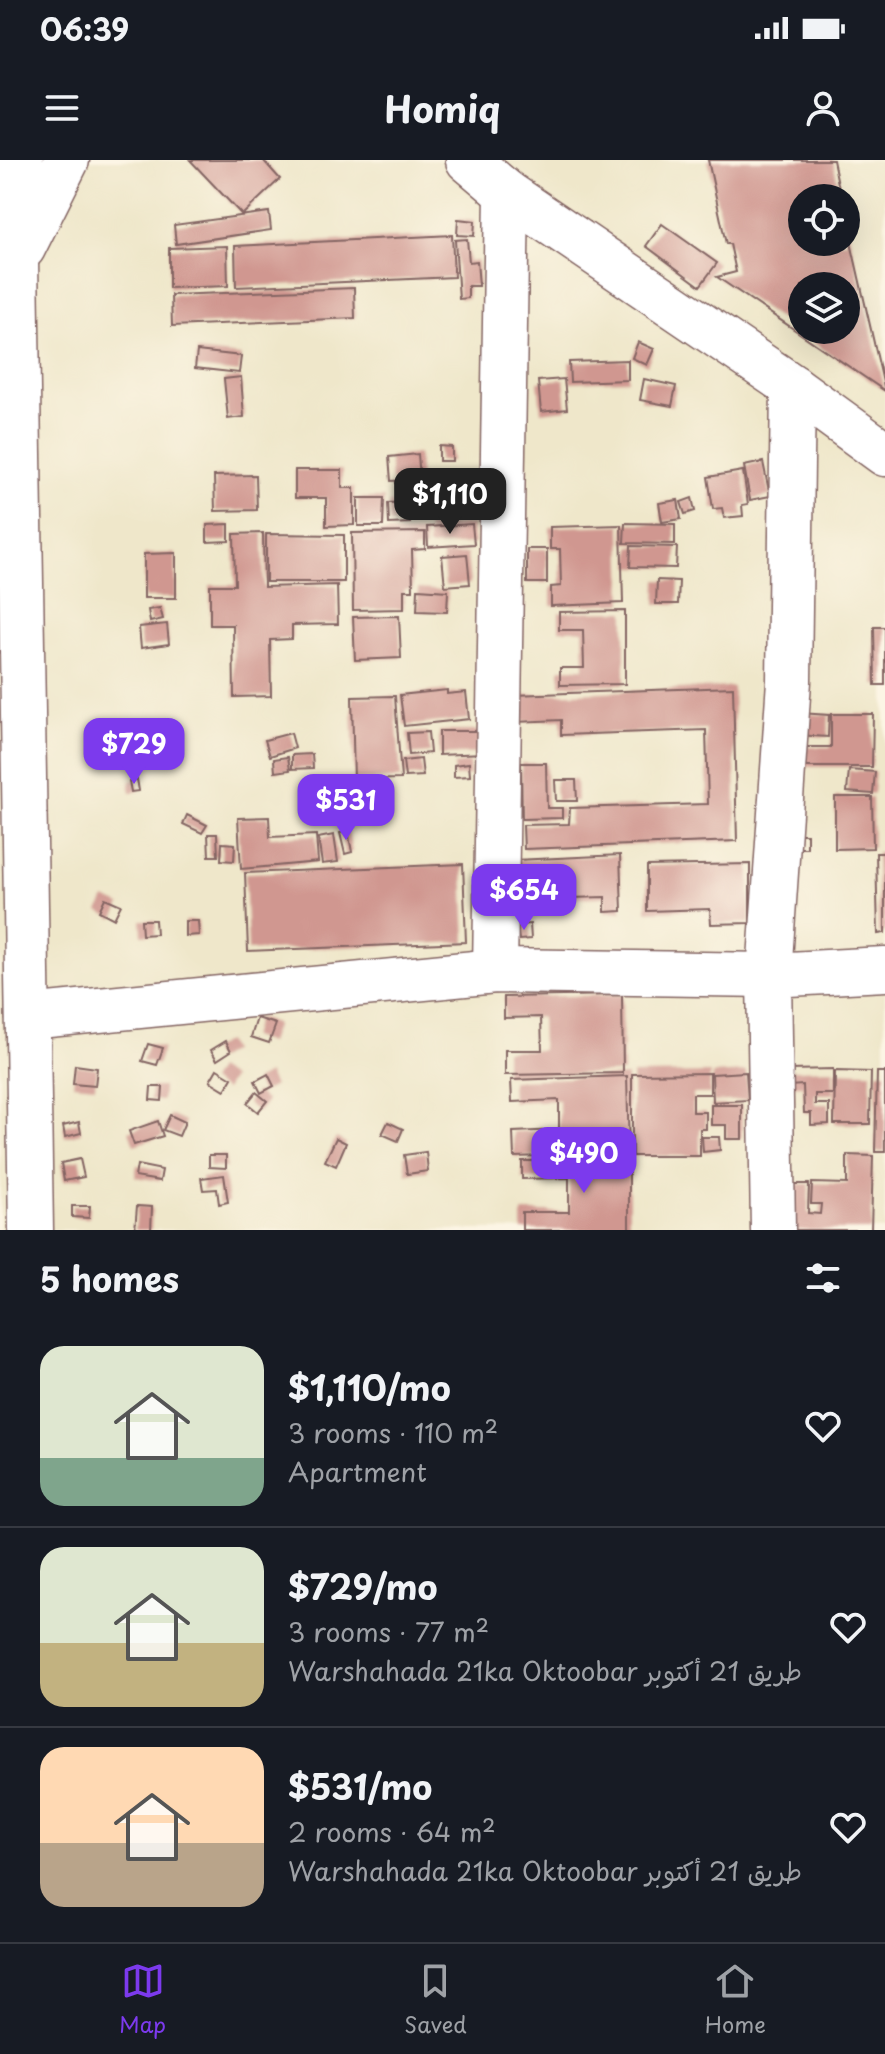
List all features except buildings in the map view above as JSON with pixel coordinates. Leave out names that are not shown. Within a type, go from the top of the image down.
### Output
[{"type":"street","points":[[21,160],[16,260],[31,1230]]},
{"type":"street","points":[[16,260],[67,160]]},
{"type":"street","points":[[468,160],[507,193],[793,387],[885,454]]},
{"type":"street","points":[[495,971],[507,193]]},
{"type":"street","points":[[773,1230],[769,975],[789,681],[793,387]]},
{"type":"street","points":[[28,1017],[495,971],[769,975],[885,969]]}]
